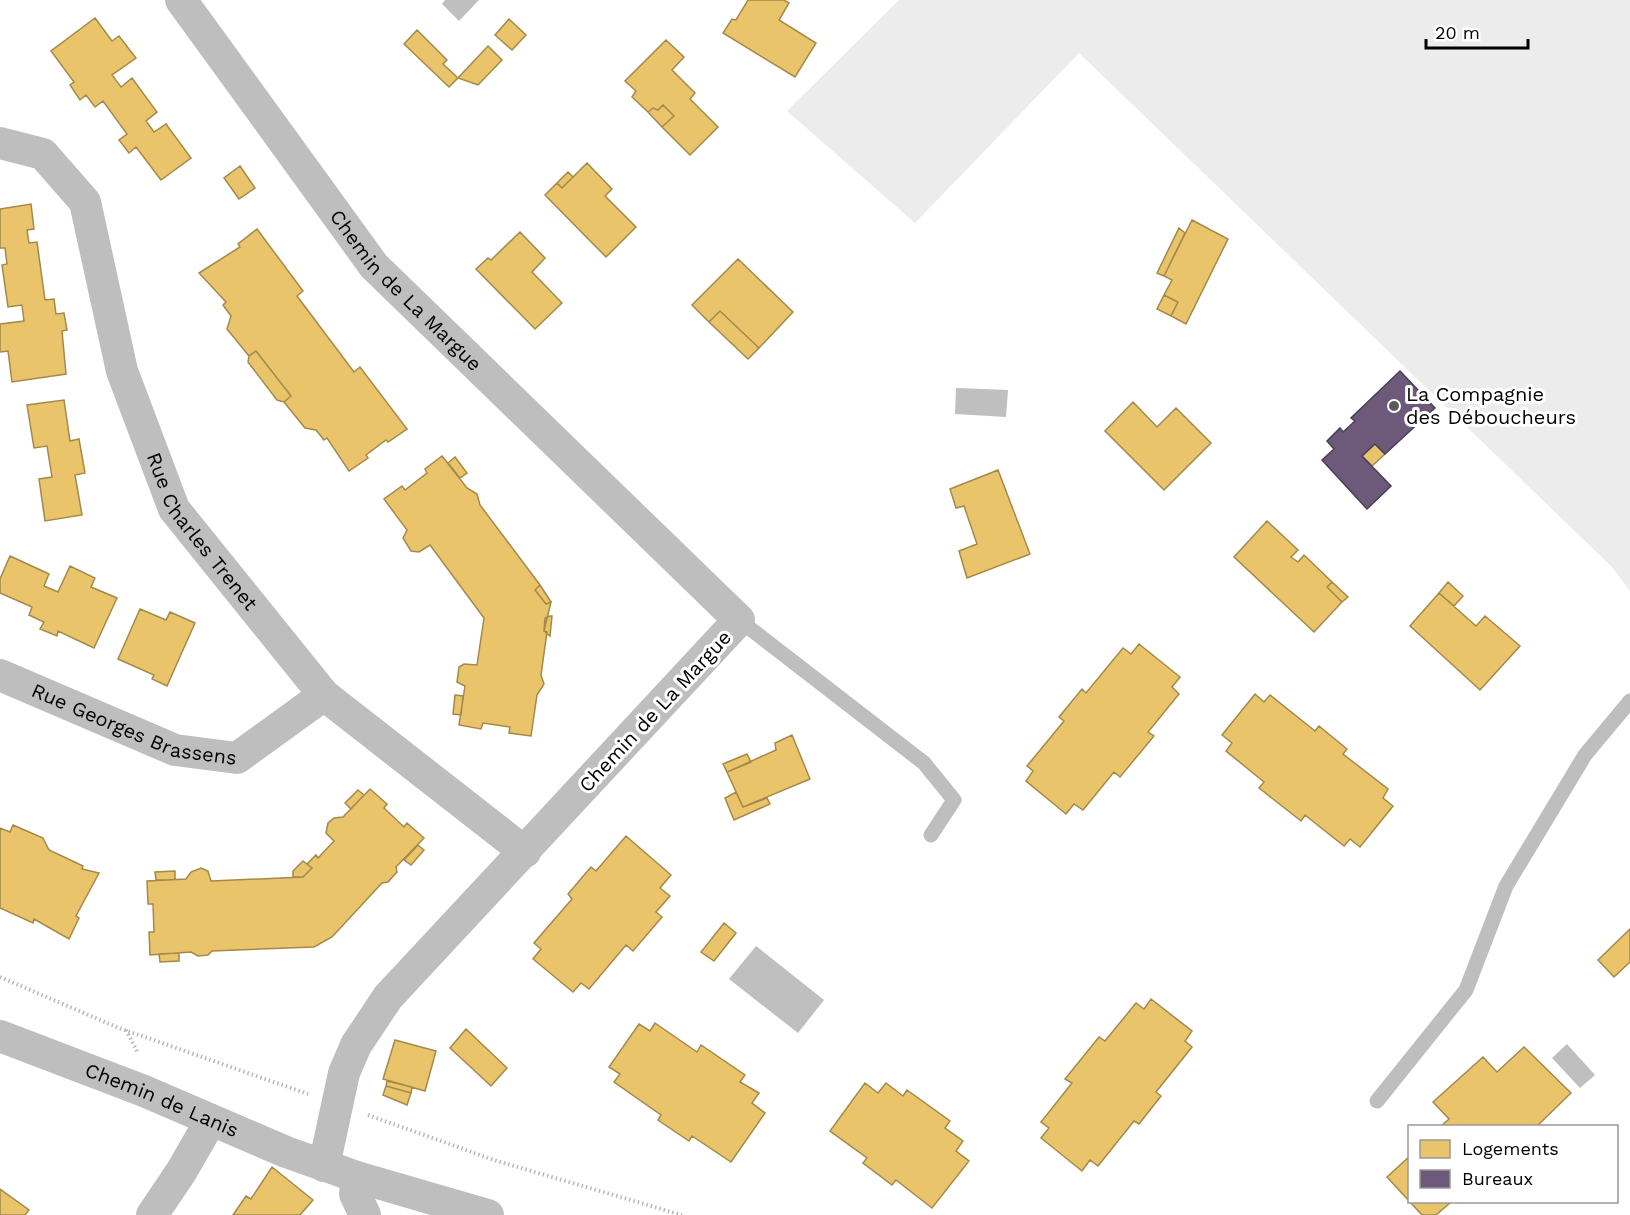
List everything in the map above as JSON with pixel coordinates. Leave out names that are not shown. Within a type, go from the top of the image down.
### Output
[{"type":"street","name":"Chemin de La Margue","points":[[181,0],[374,266],[739,620],[388,997],[356,1045],[344,1073],[324,1166]]},
{"type":"street","name":"Rue Charles Trenet","points":[[0,143],[43,154],[85,202],[122,370],[174,509],[324,695],[525,852]]},
{"type":"street","name":"Rue Georges Brassens","points":[[0,675],[175,750],[237,758],[324,695]]},
{"type":"street","name":"Chemin de Lanis","points":[[0,1036],[144,1091],[324,1166]]},
{"type":"street","points":[[152,1215],[181,1173],[211,1120]]},
{"type":"street","points":[[324,1166],[488,1215]]},
{"type":"street","points":[[357,1177],[355,1194],[364,1215]]},
{"type":"lane","points":[[739,620],[924,763],[954,800],[931,835]]},
{"type":"lane","points":[[1377,1101],[1466,990],[1506,886],[1585,755],[1630,701]]},
{"type":"path","points":[[0,977],[119,1028],[306,1094]]},
{"type":"path","points":[[360,1112],[497,1161],[682,1215]]},
{"type":"shaded area","points":[[445,0],[479,0],[459,21],[442,4]]},
{"type":"shaded area","points":[[899,0],[1630,0],[1630,591],[1612,567],[1079,53],[915,223],[787,111]]},
{"type":"shaded area","points":[[956,388],[1008,390],[1006,417],[955,414]]},
{"type":"shaded area","points":[[756,946],[824,1000],[798,1033],[729,979]]},
{"type":"shaded area","points":[[1567,1044],[1595,1075],[1580,1088],[1552,1058]]},
{"type":"building: Logements","points":[[748,0],[784,0],[789,3],[779,20],[816,43],[795,77],[723,33],[732,19],[736,20]]},
{"type":"building: Logements","points":[[95,18],[112,41],[119,36],[136,58],[112,75],[121,87],[132,78],[157,112],[146,121],[154,132],[166,124],[191,158],[161,180],[136,147],[129,153],[119,140],[127,134],[103,101],[95,107],[86,95],[80,100],[70,85],[74,82],[51,51]]},
{"type":"building: Logements","points":[[509,19],[526,35],[512,50],[495,35]]},
{"type":"building: Logements","points":[[417,30],[447,60],[443,64],[458,78],[449,87],[404,44]]},
{"type":"building: Logements","points":[[666,40],[684,57],[672,70],[695,93],[690,99],[718,127],[690,155],[662,127],[674,116],[663,105],[658,110],[653,108],[648,112],[632,97],[636,91],[625,81]]},
{"type":"building: Logements","points":[[488,46],[502,60],[478,85],[458,78]]},
{"type":"building: Logements","points":[[663,105],[674,116],[662,127],[648,112],[653,108],[658,110]]},
{"type":"building: Logements","points":[[587,163],[612,189],[605,196],[636,227],[606,257],[545,195],[557,183],[562,188]]},
{"type":"building: Logements","points":[[240,166],[255,188],[239,199],[224,178]]},
{"type":"building: Logements","points":[[568,172],[573,177],[562,188],[557,183]]},
{"type":"building: Logements","points":[[31,204],[34,229],[27,230],[29,243],[37,242],[45,300],[54,299],[56,314],[64,313],[67,330],[62,331],[66,374],[12,382],[8,351],[0,352],[0,324],[24,321],[22,305],[8,307],[2,265],[7,264],[5,248],[0,248],[0,209]]},
{"type":"building: Logements","points":[[1192,220],[1228,239],[1186,324],[1171,316],[1178,302],[1164,295],[1172,280],[1164,276]]},
{"type":"building: Logements","points":[[1179,228],[1185,233],[1164,276],[1157,273]]},
{"type":"building: Logements","points":[[257,229],[303,291],[297,296],[354,372],[360,367],[407,429],[388,442],[386,440],[366,455],[368,458],[349,471],[327,438],[324,440],[316,430],[305,428],[284,402],[291,396],[256,351],[249,356],[227,329],[231,316],[223,305],[226,302],[199,273],[240,247],[238,244]]},
{"type":"building: Logements","points":[[520,232],[545,258],[532,272],[562,303],[535,329],[476,269],[488,258],[491,260]]},
{"type":"building: Logements","points":[[738,259],[793,312],[759,348],[720,311],[709,322],[692,305]]},
{"type":"building: Logements","points":[[1164,295],[1178,302],[1171,316],[1157,309]]},
{"type":"building: Logements","points":[[720,311],[759,348],[748,359],[709,322]]},
{"type":"building: Logements","points":[[256,351],[291,396],[284,402],[277,400],[248,362],[249,356]]},
{"type":"building: Logements","points":[[64,400],[70,441],[79,439],[85,473],[75,475],[82,515],[45,521],[39,479],[52,477],[47,446],[34,448],[27,405]]},
{"type":"building: Logements","points":[[1133,402],[1157,427],[1176,408],[1211,443],[1164,490],[1105,431]]},
{"type":"building: Logements","points":[[1375,444],[1385,454],[1372,466],[1362,456]]},
{"type":"building: Logements","points":[[442,456],[467,488],[477,494],[480,505],[540,585],[535,590],[546,604],[551,602],[544,631],[547,632],[541,675],[544,684],[537,695],[531,736],[509,733],[510,727],[483,723],[481,729],[459,725],[465,686],[457,682],[459,667],[464,664],[477,665],[484,618],[430,545],[419,552],[411,551],[403,538],[407,530],[384,499],[402,486],[405,490],[427,473],[425,469]]},
{"type":"building: Logements","points":[[455,457],[467,473],[460,478],[448,463]]},
{"type":"building: Logements","points":[[998,470],[1030,554],[967,578],[959,551],[977,544],[964,506],[956,508],[950,489]]},
{"type":"building: Logements","points":[[1267,521],[1298,550],[1291,557],[1298,562],[1304,555],[1332,582],[1327,587],[1342,602],[1314,632],[1234,557]]},
{"type":"building: Logements","points":[[10,556],[49,574],[44,586],[58,592],[70,566],[95,578],[91,587],[117,598],[94,648],[58,631],[57,636],[40,629],[44,622],[29,615],[32,607],[0,593],[0,579]]},
{"type":"building: Logements","points":[[1332,582],[1348,597],[1342,602],[1327,587]]},
{"type":"building: Logements","points":[[1448,582],[1463,596],[1454,606],[1439,593]]},
{"type":"building: Logements","points":[[540,585],[551,602],[546,604],[535,590]]},
{"type":"building: Logements","points":[[1439,593],[1476,626],[1485,616],[1520,646],[1480,690],[1410,626]]},
{"type":"building: Logements","points":[[140,609],[166,620],[170,612],[195,623],[167,686],[152,679],[154,675],[118,659]]},
{"type":"building: Logements","points":[[552,616],[550,636],[544,631],[545,618]]},
{"type":"building: Logements","points":[[1139,644],[1180,677],[1172,687],[1179,694],[1148,732],[1154,736],[1120,777],[1114,772],[1083,810],[1074,804],[1066,814],[1026,781],[1033,771],[1027,766],[1064,721],[1059,717],[1082,689],[1086,693],[1123,648],[1131,654]]},
{"type":"building: Logements","points":[[1255,694],[1264,702],[1270,695],[1315,731],[1319,726],[1347,749],[1343,754],[1388,789],[1383,798],[1393,806],[1360,847],[1350,839],[1344,846],[1305,815],[1301,821],[1259,788],[1264,782],[1226,751],[1232,743],[1222,735]]},
{"type":"building: Logements","points":[[455,695],[463,696],[461,715],[453,714]]},
{"type":"building: Logements","points":[[792,735],[810,779],[743,807],[727,772],[776,750],[775,743]]},
{"type":"building: Logements","points":[[747,754],[751,762],[727,772],[723,764]]},
{"type":"building: Logements","points":[[370,789],[387,804],[384,808],[404,827],[407,823],[424,838],[396,867],[397,872],[388,882],[382,883],[332,937],[314,947],[212,951],[208,955],[198,956],[191,952],[150,955],[149,932],[154,932],[153,904],[148,904],[147,881],[186,879],[191,872],[201,868],[208,871],[211,881],[303,877],[312,868],[307,864],[316,855],[318,858],[334,841],[326,833],[328,823],[334,818],[343,817]]},
{"type":"building: Logements","points":[[358,790],[364,795],[351,809],[345,803]]},
{"type":"building: Logements","points":[[736,792],[743,807],[767,798],[770,804],[734,820],[725,798]]},
{"type":"building: Logements","points":[[13,825],[43,838],[49,850],[83,866],[82,869],[99,873],[76,916],[79,918],[69,939],[34,919],[33,923],[0,908],[0,828],[10,832]]},
{"type":"building: Logements","points":[[626,836],[671,875],[660,888],[670,896],[656,912],[662,917],[633,951],[626,945],[589,989],[581,983],[573,992],[533,959],[541,949],[534,943],[572,899],[568,894],[591,867],[596,871]]},
{"type":"building: Logements","points":[[418,845],[424,850],[411,865],[404,860]]},
{"type":"building: Logements","points":[[303,861],[312,868],[303,877],[293,877],[293,871]]},
{"type":"building: Logements","points":[[175,871],[175,880],[156,880],[155,872]]},
{"type":"building: Logements","points":[[724,923],[736,933],[714,961],[701,952]]},
{"type":"building: Logements","points":[[1630,929],[1630,962],[1614,977],[1598,960]]},
{"type":"building: Logements","points":[[179,953],[179,961],[160,962],[159,954]]},
{"type":"building: Logements","points":[[1151,999],[1192,1031],[1185,1041],[1192,1047],[1156,1092],[1161,1096],[1139,1124],[1134,1121],[1098,1166],[1090,1160],[1082,1171],[1041,1138],[1049,1128],[1041,1122],[1072,1083],[1065,1079],[1099,1037],[1105,1041],[1136,1003],[1144,1009]]},
{"type":"building: Logements","points":[[655,1023],[697,1052],[701,1045],[745,1075],[740,1082],[759,1093],[752,1103],[765,1113],[731,1162],[692,1136],[689,1141],[658,1120],[661,1115],[614,1082],[620,1074],[609,1067],[639,1024],[650,1031]]},
{"type":"building: Logements","points":[[466,1029],[507,1068],[491,1086],[450,1048]]},
{"type":"building: Logements","points":[[395,1040],[436,1051],[425,1091],[383,1079]]},
{"type":"building: Logements","points":[[1524,1047],[1571,1093],[1538,1125],[1442,1125],[1449,1119],[1433,1102],[1483,1057],[1497,1072]]},
{"type":"building: Logements","points":[[387,1081],[412,1087],[411,1093],[386,1086]]},
{"type":"building: Logements","points":[[865,1083],[878,1093],[886,1083],[903,1096],[907,1090],[950,1121],[945,1128],[963,1141],[956,1151],[969,1161],[932,1208],[896,1180],[892,1185],[863,1163],[867,1158],[830,1131]]},
{"type":"building: Logements","points":[[386,1086],[411,1093],[407,1105],[383,1095]]},
{"type":"building: Logements","points":[[1408,1158],[1408,1200],[1387,1177]]},
{"type":"building: Logements","points":[[272,1167],[313,1200],[300,1215],[233,1215],[246,1196],[251,1199]]},
{"type":"building: Logements","points":[[0,1189],[29,1210],[25,1215],[0,1215]]},
{"type":"building: Logements","points":[[1411,1203],[1450,1203],[1436,1215],[1422,1215]]},
{"type":"building: Bureaux","points":[[1400,371],[1435,408],[1385,454],[1375,444],[1362,456],[1391,486],[1367,509],[1322,460],[1334,449],[1327,441],[1340,428],[1343,432],[1355,421],[1351,418]]},
{"type":"place","name":"La Compagnie des Déboucheurs","points":[[1394,406]]}]
